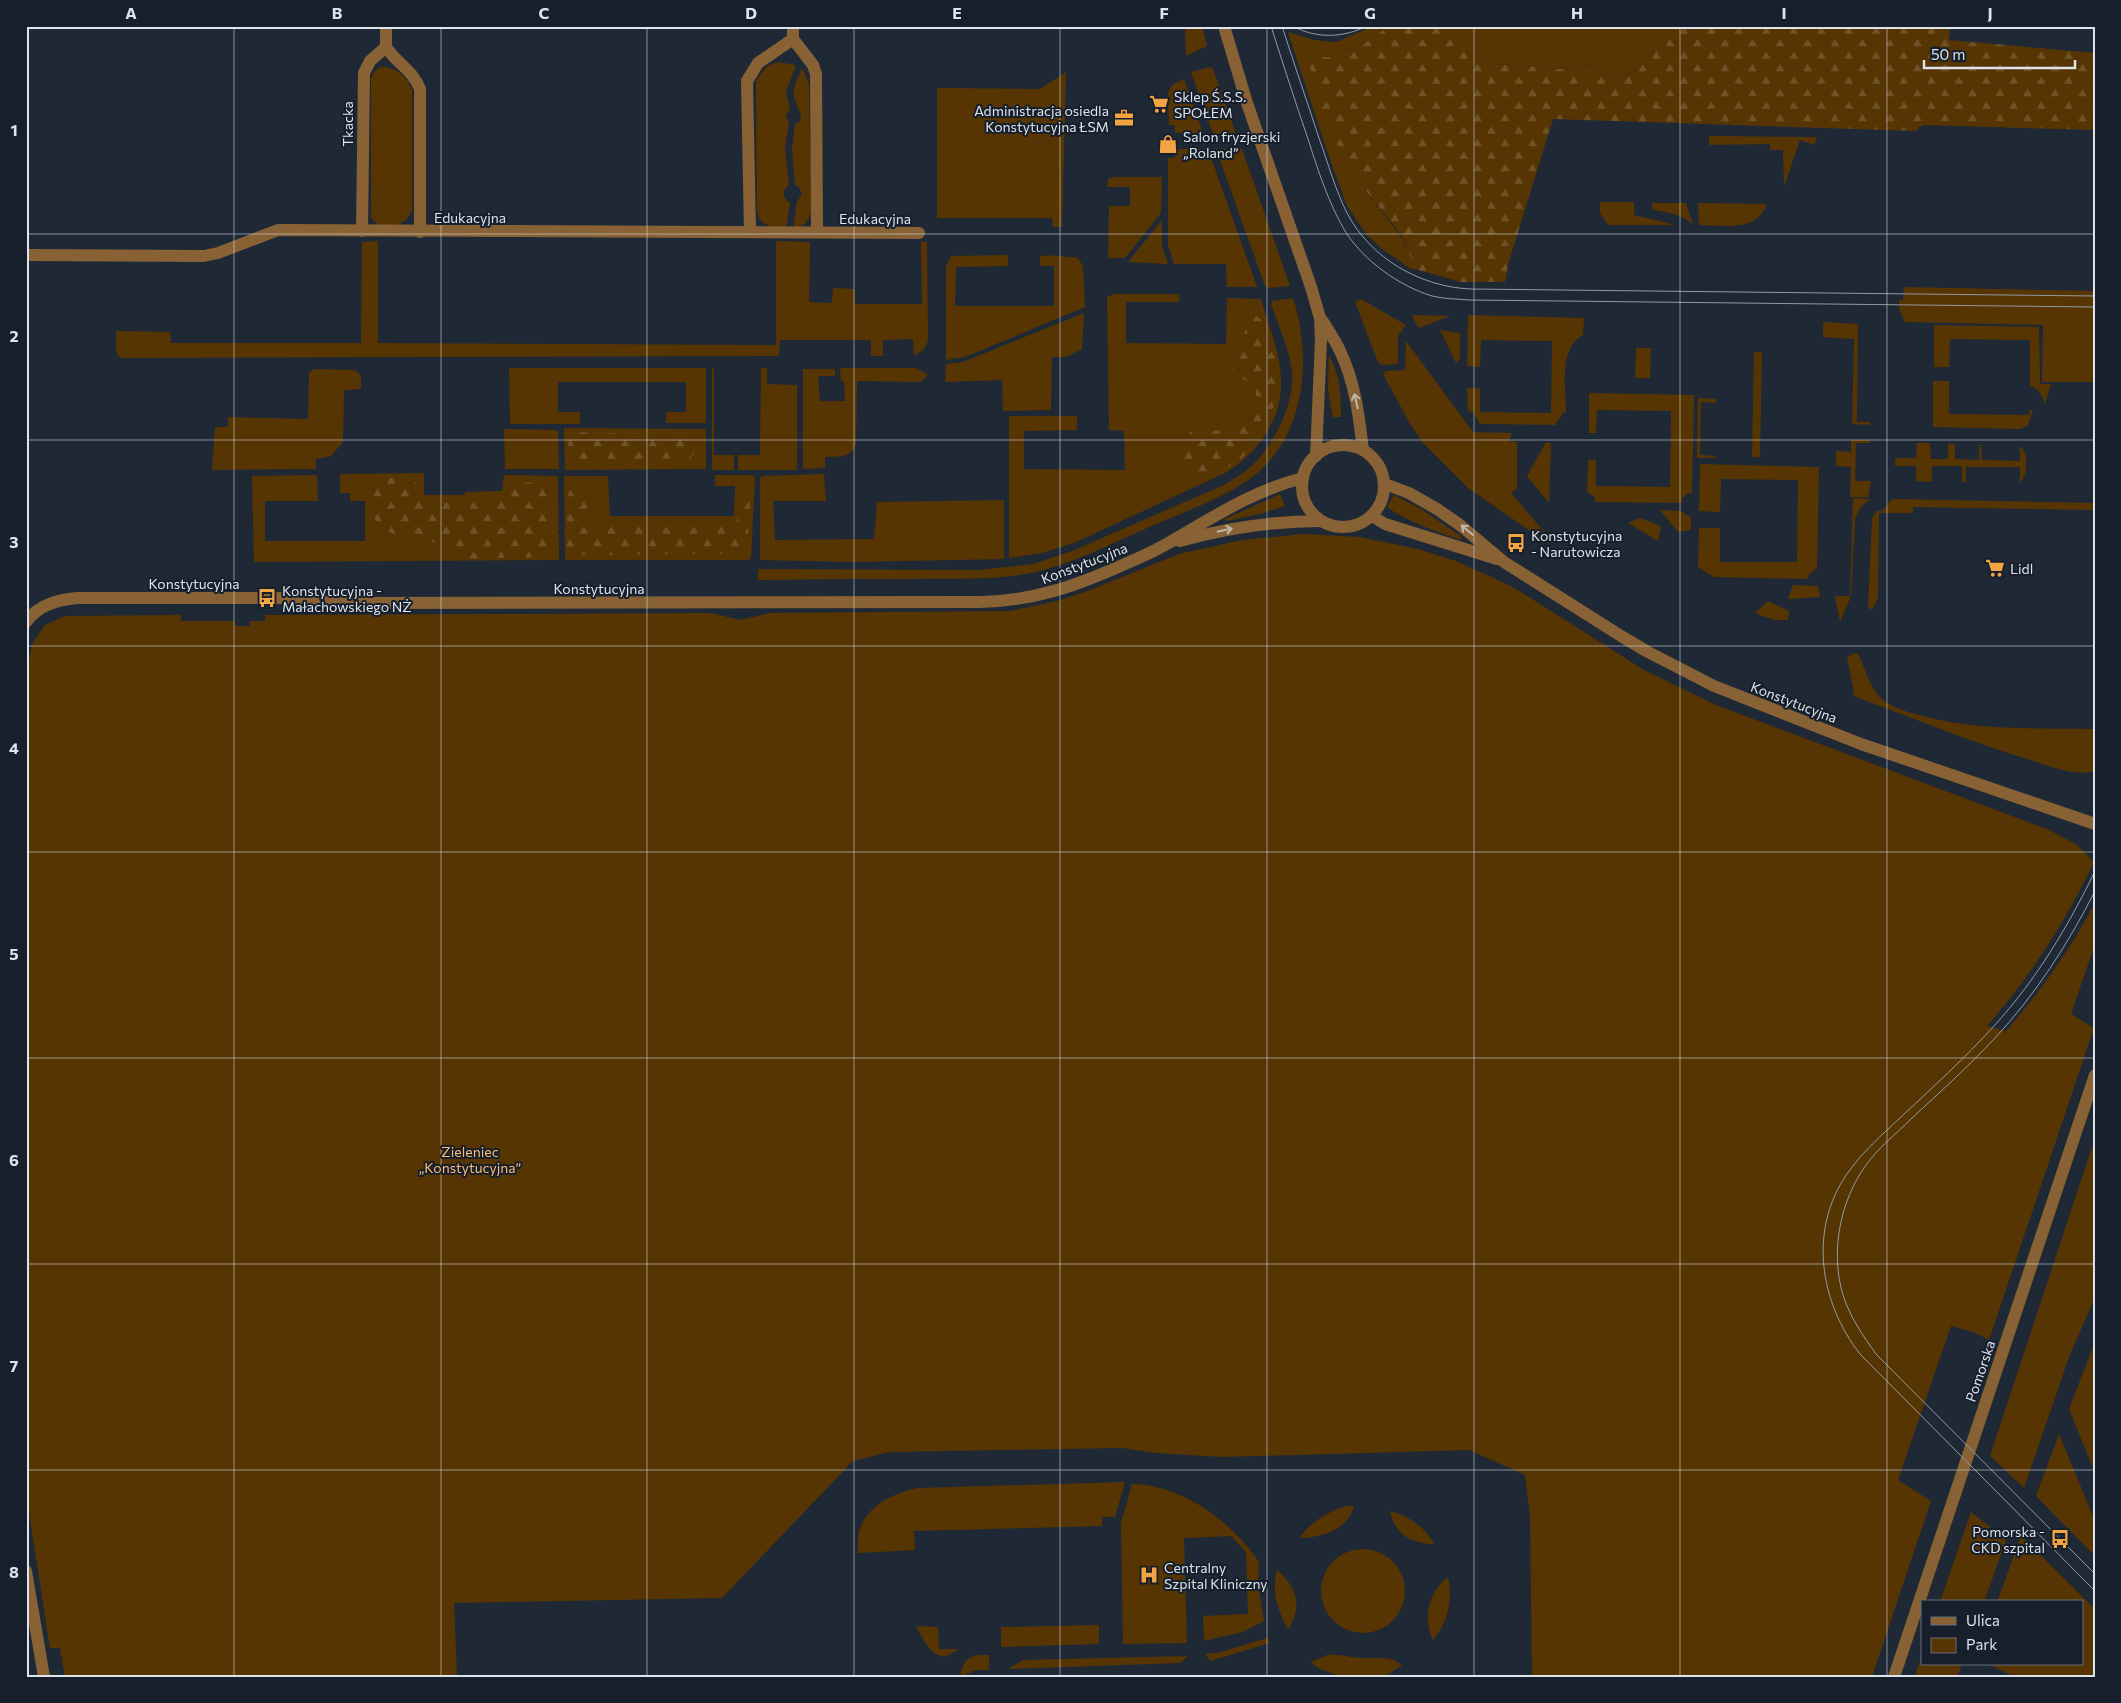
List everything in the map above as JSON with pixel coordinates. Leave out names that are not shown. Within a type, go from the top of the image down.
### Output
[{"type":"street","points":[[386,26],[386,47],[394,59],[413,75],[420,89],[420,232]]},
{"type":"street","points":[[1224,26],[1244,94],[1312,287],[1320,318],[1316,456]]},
{"type":"street","points":[[750,232],[747,81],[758,63],[793,33],[816,74],[817,232]]},
{"type":"street","name":"Tkacka","points":[[362,231],[364,73],[370,61],[386,47]]},
{"type":"street","name":"Edukacyjna","points":[[26,255],[204,256],[218,253],[278,230],[918,233]]},
{"type":"street","points":[[1320,318],[1340,350],[1346,366],[1358,407],[1363,450]]},
{"type":"street","points":[[1338,445],[1351,445],[1363,450],[1373,457],[1380,468],[1385,484],[1380,506],[1372,516],[1363,522],[1344,528],[1335,527],[1321,521],[1311,512],[1304,500],[1302,489],[1306,470],[1316,456],[1326,449],[1338,445]]},
{"type":"street","name":"Konstytucyjna","points":[[28,615],[53,602],[77,598],[301,598],[343,603],[995,602],[1015,600],[1058,591],[1102,574],[1161,547],[1242,501],[1283,483],[1303,478]]},
{"type":"street","name":"Konstytucyjna","points":[[1385,484],[1410,493],[1437,509],[1460,525],[1504,562],[1648,652],[1714,686],[1861,744],[2095,824]]},
{"type":"street","name":"Konstytucyjna","points":[[1372,516],[1385,524],[1504,562]]},
{"type":"street","name":"Konstytucyjna","points":[[1161,547],[1243,527],[1285,521],[1321,521]]},
{"type":"street","name":"Pomorska","points":[[1894,1677],[2095,1075]]},
{"type":"street","points":[[26,1571],[44,1677]]},
{"type":"green space","points":[[1185,26],[1202,26],[1207,46],[1186,56]]},
{"type":"green space","points":[[1374,26],[1389,26],[1368,41],[1329,57],[1307,57],[1358,181],[1403,239],[1415,269],[1411,269],[1382,249],[1367,235],[1347,206],[1288,32],[1314,40],[1336,42]]},
{"type":"green space","points":[[1389,26],[1434,26],[1455,36],[1480,63],[1628,74],[1639,70],[1667,26],[1950,26],[1949,40],[2095,53],[2095,130],[1925,125],[1919,127],[1917,131],[1553,119],[1509,261],[1505,282],[1461,282],[1415,269],[1403,237],[1358,181],[1327,126],[1307,57],[1329,57],[1368,41]]},
{"type":"green space","points":[[1434,26],[1667,26],[1639,70],[1628,74],[1479,63],[1455,36]]},
{"type":"green space","points":[[778,62],[796,65],[786,92],[790,109],[786,115],[789,123],[785,147],[789,185],[784,194],[785,199],[790,203],[786,228],[767,225],[758,216],[757,210],[756,81],[767,66]]},
{"type":"green space","points":[[380,67],[391,68],[400,73],[407,80],[412,90],[412,211],[402,223],[394,225],[379,225],[371,218],[371,79],[375,71]]},
{"type":"green space","points":[[1211,67],[1236,134],[1213,134],[1191,72]]},
{"type":"green space","points":[[802,68],[809,84],[811,211],[805,223],[800,227],[793,228],[797,202],[802,194],[799,187],[795,185],[792,148],[795,124],[800,121],[801,115],[795,101],[794,88]]},
{"type":"green space","points":[[1066,72],[1062,227],[1053,227],[1052,218],[937,218],[937,88],[1040,89]]},
{"type":"green space","points":[[1184,79],[1203,133],[1175,133],[1175,125],[1169,125],[1168,93],[1172,85]]},
{"type":"green space","points":[[1709,136],[1817,137],[1814,145],[1800,140],[1784,187],[1783,150],[1770,150],[1770,144],[1709,145]]},
{"type":"green space","points":[[1175,149],[1208,149],[1257,287],[1227,287],[1226,264],[1174,264],[1168,245],[1168,158],[1175,158]]},
{"type":"green space","points":[[1216,149],[1242,149],[1290,286],[1269,288],[1265,286]]},
{"type":"green space","points":[[1113,177],[1162,177],[1161,213],[1125,258],[1108,258],[1109,206],[1130,206],[1130,187],[1107,187],[1108,179]]},
{"type":"green space","points":[[1600,202],[1634,202],[1634,215],[1676,225],[1608,225],[1600,213]]},
{"type":"green space","points":[[1652,203],[1686,203],[1693,225],[1680,216],[1652,209]]},
{"type":"green space","points":[[1698,203],[1767,204],[1755,220],[1729,226],[1699,225]]},
{"type":"green space","points":[[1162,220],[1162,246],[1168,264],[1128,262]]},
{"type":"green space","points":[[378,241],[378,343],[776,345],[776,241],[810,242],[809,302],[832,303],[833,288],[855,289],[855,304],[922,304],[921,242],[927,242],[928,341],[924,349],[914,356],[913,339],[883,340],[883,356],[871,356],[871,340],[780,340],[779,356],[121,358],[116,352],[116,331],[170,332],[171,343],[361,343],[362,242]]},
{"type":"green space","points":[[1008,255],[1008,266],[956,267],[955,306],[1054,306],[1054,266],[1040,266],[1040,257],[1048,255],[1077,257],[1083,266],[1085,307],[965,357],[946,360],[946,266],[951,256]]},
{"type":"green space","points":[[1904,287],[2095,291],[2095,382],[2042,382],[2043,325],[1905,322],[1899,309],[1899,300],[1903,300]]},
{"type":"green space","points":[[1114,294],[1179,294],[1179,302],[1126,302],[1126,343],[1226,344],[1227,298],[1261,299],[1277,350],[1281,382],[1277,410],[1272,423],[1257,446],[1237,465],[1225,473],[1074,543],[1042,553],[1009,558],[1009,416],[1077,416],[1077,430],[1024,431],[1024,469],[1125,470],[1124,431],[1109,430],[1107,297]]},
{"type":"green space","points":[[1293,298],[1299,321],[1303,369],[1294,417],[1285,438],[1272,458],[1255,475],[1230,491],[1082,557],[1035,572],[1007,577],[981,578],[758,580],[758,569],[979,570],[1033,564],[1072,551],[1224,485],[1244,472],[1256,461],[1273,439],[1284,418],[1292,384],[1291,364],[1271,304],[1272,301]]},
{"type":"green space","points":[[1361,299],[1406,325],[1398,336],[1398,364],[1382,365],[1378,362],[1355,302]]},
{"type":"green space","points":[[1084,313],[1082,349],[1066,357],[1052,357],[1051,410],[1003,411],[1002,380],[945,382],[946,364],[963,362]]},
{"type":"green space","points":[[1251,313],[1266,326],[1275,358],[1278,390],[1273,409],[1255,443],[1239,461],[1225,469],[1200,478],[1194,477],[1185,464],[1180,443],[1190,432],[1242,429],[1256,409],[1256,389],[1233,371],[1232,359],[1239,349]]},
{"type":"green space","points":[[1411,315],[1450,316],[1419,328]]},
{"type":"green space","points":[[1468,315],[1584,318],[1583,335],[1575,341],[1567,359],[1565,370],[1566,412],[1563,413],[1555,425],[1480,424],[1473,412],[1468,411],[1467,388],[1480,388],[1480,412],[1551,413],[1552,341],[1481,340],[1480,367],[1467,366]]},
{"type":"green space","points":[[1823,322],[1858,324],[1857,422],[1871,422],[1869,425],[1852,424],[1854,339],[1823,337]]},
{"type":"green space","points":[[1934,325],[2039,327],[2040,384],[2051,384],[2045,404],[2040,393],[2030,386],[2030,340],[1950,339],[1949,367],[1934,367]]},
{"type":"green space","points":[[1440,330],[1460,333],[1460,359],[1456,363]]},
{"type":"green space","points":[[1406,341],[1473,432],[1512,433],[1509,441],[1517,442],[1517,489],[1511,493],[1552,541],[1549,544],[1468,488],[1423,443],[1409,422],[1383,374],[1386,371],[1405,370]]},
{"type":"green space","points":[[1636,348],[1651,348],[1650,378],[1635,378]]},
{"type":"green space","points":[[1754,352],[1762,352],[1760,457],[1752,457]]},
{"type":"green space","points":[[1329,355],[1336,370],[1339,385],[1341,417],[1333,417],[1332,414],[1328,388]]},
{"type":"green space","points":[[509,368],[706,368],[706,423],[666,423],[666,412],[686,412],[686,382],[558,382],[558,412],[580,412],[580,424],[511,424]]},
{"type":"green space","points":[[714,368],[714,455],[734,455],[734,470],[712,470],[712,369]]},
{"type":"green space","points":[[761,368],[767,368],[767,384],[797,385],[797,470],[738,470],[738,455],[760,455]]},
{"type":"green space","points":[[840,368],[916,368],[928,375],[921,382],[857,381],[856,444],[854,449],[844,456],[825,457],[825,468],[803,469],[803,369],[835,369],[835,376],[818,376],[820,401],[845,401],[844,381],[841,381]]},
{"type":"green space","points":[[315,369],[353,370],[361,377],[361,389],[344,390],[343,442],[331,456],[316,459],[316,469],[212,470],[215,427],[228,427],[228,417],[308,419],[309,372]]},
{"type":"green space","points":[[1933,381],[1949,381],[1949,414],[2029,415],[2030,410],[2033,410],[2028,425],[2021,429],[1933,427]]},
{"type":"green space","points":[[1589,393],[1694,395],[1692,493],[1682,498],[1682,503],[1595,502],[1595,497],[1587,492],[1588,460],[1596,460],[1596,486],[1670,487],[1671,411],[1597,410],[1596,433],[1589,433]]},
{"type":"green space","points":[[1698,398],[1716,399],[1716,403],[1701,402],[1700,455],[1715,456],[1715,458],[1697,458]]},
{"type":"green space","points":[[564,428],[706,429],[706,467],[705,469],[565,470]]},
{"type":"green space","points":[[504,429],[556,430],[558,432],[559,469],[505,469]]},
{"type":"green space","points":[[572,432],[695,435],[697,448],[689,461],[672,465],[580,465],[571,462],[568,450],[568,443]]},
{"type":"green space","points":[[1851,440],[1869,440],[1871,443],[1856,443],[1855,481],[1871,481],[1868,497],[1850,497],[1851,467],[1836,466],[1836,451],[1851,452]]},
{"type":"green space","points":[[1546,442],[1551,443],[1549,503],[1527,476]]},
{"type":"green space","points":[[1917,443],[1930,443],[1931,459],[1948,459],[1948,444],[1955,444],[1955,459],[1979,460],[1979,445],[1981,445],[1982,460],[2020,461],[2020,446],[2026,458],[2025,475],[2020,483],[2020,467],[1966,467],[1966,482],[1962,482],[1962,466],[1932,466],[1932,482],[1916,481],[1916,466],[1895,466],[1895,458],[1916,458]]},
{"type":"green space","points":[[1700,464],[1819,467],[1817,569],[1809,575],[1808,579],[1714,577],[1698,567],[1699,528],[1720,528],[1720,562],[1797,562],[1798,480],[1721,479],[1720,512],[1699,511]]},
{"type":"green space","points":[[424,473],[424,495],[465,495],[465,492],[502,491],[504,475],[558,476],[559,560],[254,562],[252,476],[317,475],[318,501],[265,501],[265,541],[365,541],[365,501],[350,501],[350,493],[340,493],[340,474]]},
{"type":"green space","points":[[824,474],[826,501],[773,501],[775,540],[874,539],[877,502],[1004,500],[1004,559],[853,562],[760,560],[760,478],[762,476]]},
{"type":"green space","points":[[715,475],[753,475],[755,478],[751,558],[748,560],[565,560],[564,476],[608,476],[610,516],[734,516],[735,486],[715,486]]},
{"type":"green space","points":[[380,478],[409,478],[416,482],[417,496],[431,504],[506,496],[510,483],[552,482],[554,552],[549,557],[455,559],[443,548],[431,541],[412,541],[394,535],[376,521],[371,511],[370,482]]},
{"type":"green space","points":[[745,484],[751,488],[747,549],[744,554],[578,555],[567,552],[567,505],[569,491],[582,491],[595,527],[684,527],[737,522],[740,495]]},
{"type":"green space","points":[[1280,494],[1285,506],[1260,514],[1226,521],[1225,519]]},
{"type":"green space","points":[[1394,495],[1421,509],[1462,537],[1461,540],[1414,522],[1387,507]]},
{"type":"green space","points":[[1853,498],[1870,499],[1860,508],[1855,519],[1851,596],[1840,622],[1835,596],[1850,596]]},
{"type":"green space","points":[[1892,499],[2095,503],[2095,510],[1913,507],[1913,513],[1879,513],[1878,597],[1873,609],[1870,609],[1868,607],[1872,519],[1876,511],[1882,511]]},
{"type":"green space","points":[[1660,510],[1681,511],[1691,518],[1691,530],[1678,532]]},
{"type":"green space","points":[[1640,518],[1661,526],[1658,541],[1628,523]]},
{"type":"green space","name":"Zieleniec „Konstytucyjna”","points":[[1304,534],[1359,537],[1418,549],[1456,561],[1513,587],[1644,670],[1716,705],[2047,829],[2077,845],[2094,862],[2059,927],[2033,968],[1987,1026],[2006,1031],[2055,969],[2095,902],[2095,944],[2071,1014],[2094,1028],[1989,1340],[1973,1332],[1951,1326],[1898,1480],[1931,1501],[1872,1677],[1532,1677],[1530,1515],[1525,1475],[1469,1450],[1222,1457],[1156,1453],[1122,1448],[889,1452],[853,1461],[722,1598],[454,1603],[457,1677],[65,1677],[60,1648],[50,1648],[26,1494],[26,675],[32,644],[45,625],[65,616],[181,615],[181,621],[235,621],[235,626],[250,626],[250,621],[265,621],[265,615],[711,613],[740,620],[770,613],[1010,611],[1057,601],[1085,592],[1179,554],[1242,540]]},
{"type":"green space","points":[[1793,585],[1818,586],[1820,597],[1788,599]]},
{"type":"green space","points":[[1768,601],[1789,611],[1788,620],[1774,620],[1755,613]]},
{"type":"green space","points":[[1855,653],[1858,654],[1878,695],[1892,706],[1908,712],[1962,724],[1984,726],[2095,729],[2095,771],[2078,772],[2052,767],[1983,745],[1853,696],[1847,657]]},
{"type":"green space","points":[[2095,1138],[2095,1297],[2069,1357],[2024,1488],[1990,1456]]},
{"type":"green space","points":[[2095,1342],[2095,1473],[2069,1409]]},
{"type":"green space","points":[[2059,1434],[2095,1521],[2095,1556],[2036,1496]]},
{"type":"green space","points":[[1125,1482],[1115,1517],[1102,1517],[1102,1526],[914,1531],[915,1550],[858,1553],[860,1529],[865,1518],[877,1505],[885,1500],[910,1490],[918,1488]]},
{"type":"green space","points":[[1132,1484],[1170,1491],[1187,1499],[1204,1508],[1235,1533],[1259,1562],[1258,1586],[1264,1621],[1243,1632],[1204,1641],[1203,1616],[1248,1614],[1246,1552],[1232,1537],[1234,1536],[1184,1538],[1187,1643],[1123,1644],[1121,1523]]},
{"type":"green space","points":[[1346,1506],[1354,1506],[1351,1514],[1340,1527],[1324,1534],[1299,1538],[1320,1518]]},
{"type":"green space","points":[[1390,1511],[1416,1523],[1426,1532],[1434,1544],[1418,1542],[1405,1536],[1395,1526]]},
{"type":"green space","points":[[1971,1512],[2006,1540],[1985,1600],[1941,1600]]},
{"type":"green space","points":[[2021,1536],[2095,1609],[2095,1677],[2015,1677],[1992,1666],[2084,1666],[2084,1600],[1998,1600]]},
{"type":"green space","points":[[1363,1549],[1379,1552],[1393,1561],[1402,1575],[1405,1591],[1402,1607],[1393,1621],[1379,1630],[1363,1633],[1347,1630],[1333,1621],[1324,1607],[1321,1591],[1324,1575],[1333,1561],[1347,1552]]},
{"type":"green space","points":[[1277,1570],[1289,1583],[1296,1597],[1295,1613],[1288,1630],[1276,1601],[1275,1578]]},
{"type":"green space","points":[[1448,1577],[1450,1593],[1448,1610],[1442,1626],[1433,1640],[1428,1623],[1429,1606],[1436,1590]]},
{"type":"green space","points":[[1099,1625],[1099,1644],[1001,1647],[1001,1627]]},
{"type":"green space","points":[[916,1626],[938,1627],[939,1649],[960,1649],[944,1657],[934,1653]]},
{"type":"green space","points":[[1267,1638],[1270,1643],[1210,1661],[1205,1654],[1221,1652]]},
{"type":"green space","points":[[977,1655],[989,1655],[989,1670],[976,1670],[960,1677],[965,1663]]},
{"type":"green space","points":[[1327,1655],[1383,1658],[1393,1660],[1402,1665],[1384,1677],[1341,1677],[1318,1668],[1311,1662]]},
{"type":"green space","points":[[1188,1656],[1180,1663],[1008,1669],[1023,1660]]},
{"type":"green space","points":[[1921,1657],[1921,1666],[1961,1666],[1957,1677],[1915,1677]]},
{"type":"tram line","points":[[1271,26],[1328,197],[1345,231],[1362,252],[1383,271],[1420,292],[1432,296],[1470,300],[2095,307]]},
{"type":"tram line","points":[[1282,26],[1332,176],[1347,213],[1369,244],[1384,257],[1416,276],[1434,283],[1471,289],[2095,296]]},
{"type":"tram line","points":[[1293,26],[1320,35],[1339,35],[1367,26]]},
{"type":"tram line","points":[[2095,871],[2062,933],[2024,990],[1972,1050],[1872,1144],[1847,1174],[1835,1196],[1827,1219],[1823,1242],[1824,1266],[1828,1289],[1846,1334],[1860,1354],[2095,1591]]},
{"type":"tram line","points":[[2095,891],[2074,930],[2050,968],[2010,1021],[1866,1165],[1857,1179],[1844,1211],[1840,1227],[1837,1262],[1839,1279],[1849,1311],[1876,1354],[2095,1574]]},
{"type":"place","name":"Sklep Ś.S.S. SPOŁEM","points":[[1159,104]]},
{"type":"place","name":"Administracja osiedla Konstytucyjna ŁSM","points":[[1124,118]]},
{"type":"place","name":"Salon fryzjerski „Roland”","points":[[1168,144]]},
{"type":"place","name":"Konstytucyjna - Narutowicza","points":[[1516,543]]},
{"type":"place","name":"Lidl","points":[[1995,568]]},
{"type":"place","name":"Konstytucyjna - Małachowskiego NŻ","points":[[267,598]]},
{"type":"place","name":"Pomorska - CKD szpital","points":[[2060,1539]]},
{"type":"place","name":"Centralny Szpital Kliniczny","points":[[1149,1575]]}]
